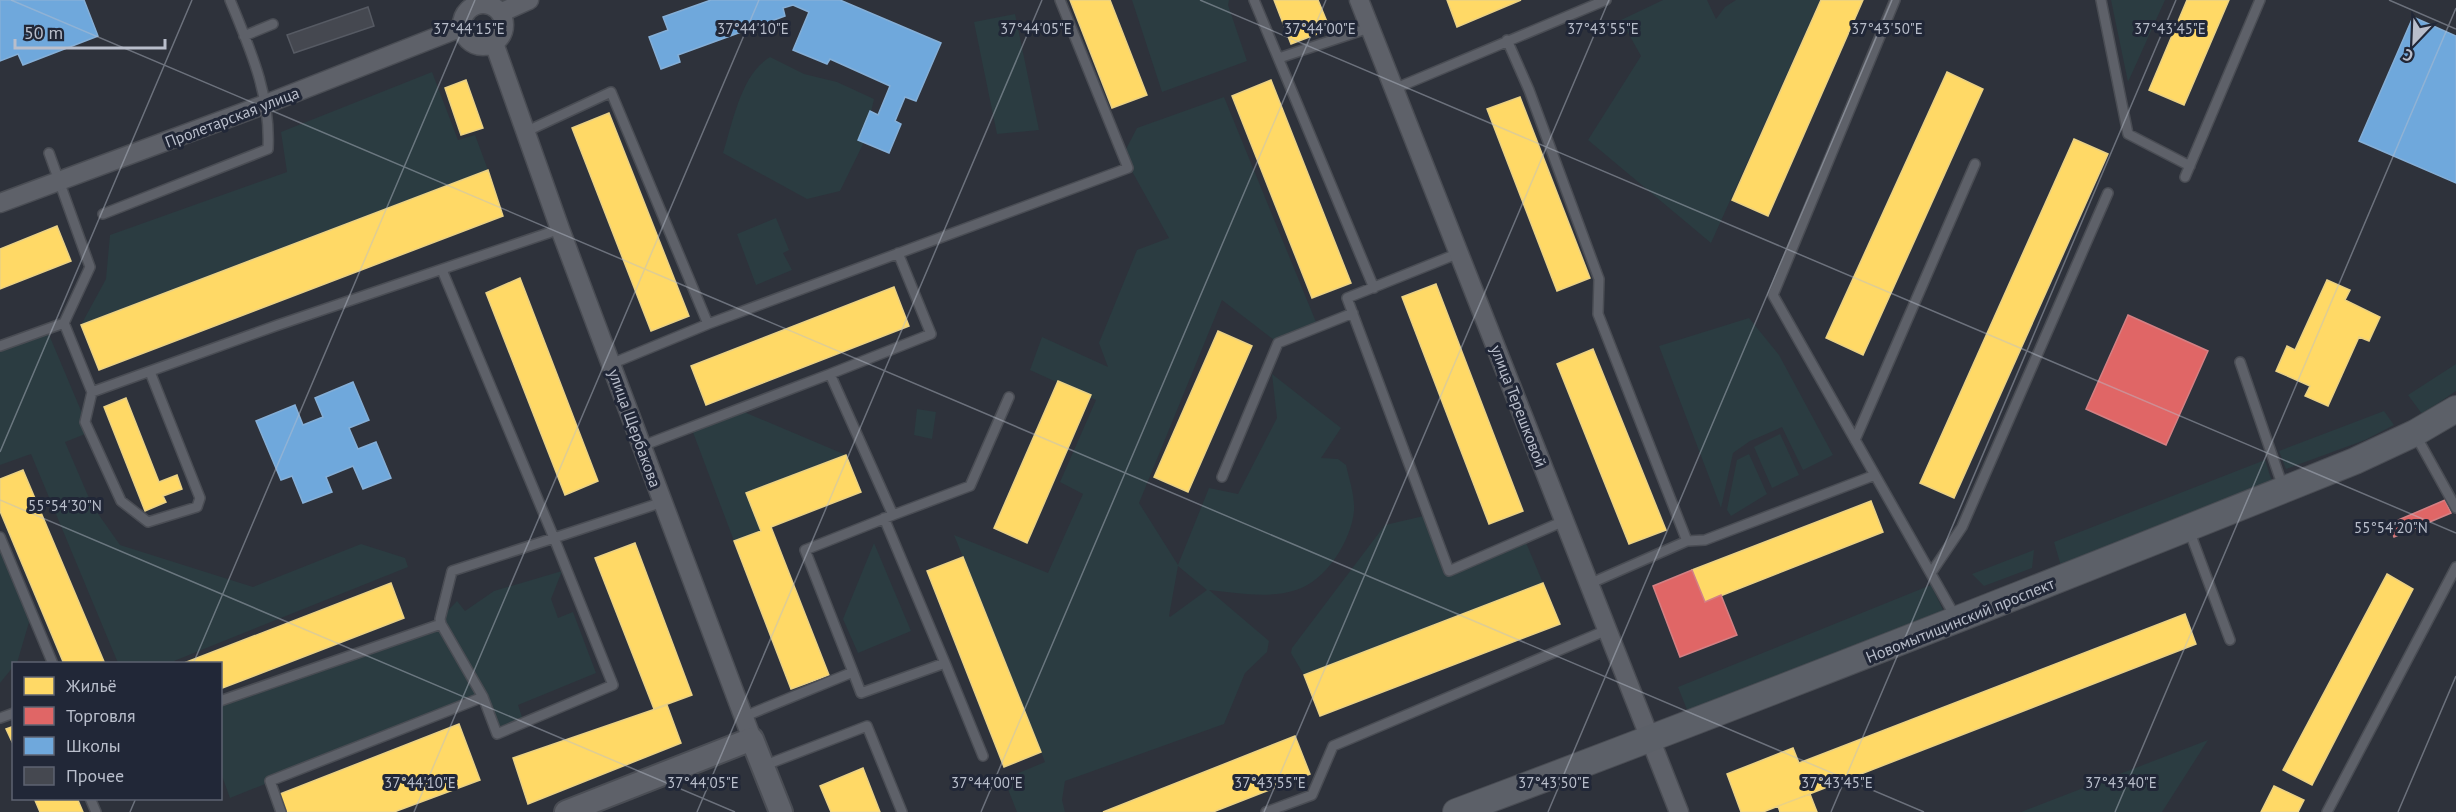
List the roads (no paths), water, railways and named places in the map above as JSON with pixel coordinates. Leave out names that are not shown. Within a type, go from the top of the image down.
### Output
[{"type":"main road","name":"Новомытищинский проспект","points":[[1456,812],[1958,621],[2283,490],[2415,433],[2456,409]]},
{"type":"street","points":[[500,13],[529,0]]},
{"type":"street","name":"улица Терешковой","points":[[1359,0],[1679,812]]},
{"type":"street","points":[[476,5],[492,6],[500,13],[504,26],[494,42],[480,46],[468,40],[462,27],[466,11],[476,5]]},
{"type":"street","name":"Пролетарская улица","points":[[0,203],[266,104],[462,27]]},
{"type":"street","name":"улица Щербакова","points":[[494,42],[560,229],[743,717],[781,812]]},
{"type":"street","points":[[566,812],[752,739]]},
{"type":"lane","points":[[103,214],[268,149],[266,104],[260,76],[230,0]]},
{"type":"lane","points":[[612,364],[708,324],[1128,168],[1060,0]]},
{"type":"lane","points":[[1254,0],[1374,288]]},
{"type":"lane","points":[[1394,89],[1606,0]]},
{"type":"lane","points":[[1895,0],[1773,295],[1958,621]]},
{"type":"lane","points":[[2101,0],[2128,134],[2190,166]]},
{"type":"lane","points":[[2185,177],[2260,0]]},
{"type":"lane","points":[[244,36],[273,24]]},
{"type":"lane","points":[[1279,58],[1369,28]]},
{"type":"lane","points":[[1507,40],[1529,90],[1599,279],[1598,314],[1687,541]]},
{"type":"lane","points":[[525,132],[611,92],[708,324]]},
{"type":"lane","points":[[0,346],[64,323],[90,267],[49,153]]},
{"type":"lane","points":[[1855,440],[1975,164]]},
{"type":"lane","points":[[1931,573],[1962,527],[2108,193]]},
{"type":"lane","points":[[92,392],[278,324],[560,229]]},
{"type":"lane","points":[[642,446],[931,334],[898,253]]},
{"type":"lane","points":[[1459,253],[1347,298],[1449,571],[1564,520]]},
{"type":"lane","points":[[442,270],[554,538],[613,685],[497,734],[483,697],[441,624],[440,619],[452,571],[554,538],[663,502]]},
{"type":"lane","points":[[1222,477],[1278,343],[1353,313]]},
{"type":"lane","points":[[64,323],[92,392],[85,422],[121,501],[148,522],[197,507],[200,498],[150,372]]},
{"type":"lane","points":[[2240,362],[2283,490]]},
{"type":"lane","points":[[830,374],[983,756]]},
{"type":"lane","points":[[945,663],[861,693],[805,550],[970,486],[1009,397]]},
{"type":"lane","points":[[2415,433],[2456,508]]},
{"type":"lane","points":[[1589,584],[1687,541],[1705,540],[1875,475]]},
{"type":"lane","points":[[2188,528],[2230,640]]},
{"type":"lane","points":[[0,537],[53,662]]},
{"type":"lane","points":[[2327,812],[2456,567]]},
{"type":"lane","points":[[222,700],[441,624]]},
{"type":"lane","points":[[1266,812],[1312,795],[1333,746],[1607,630]]},
{"type":"lane","points":[[743,717],[853,672]]},
{"type":"lane","points":[[281,812],[270,781],[483,697]]},
{"type":"lane","points":[[762,766],[867,726],[902,812]]}]
